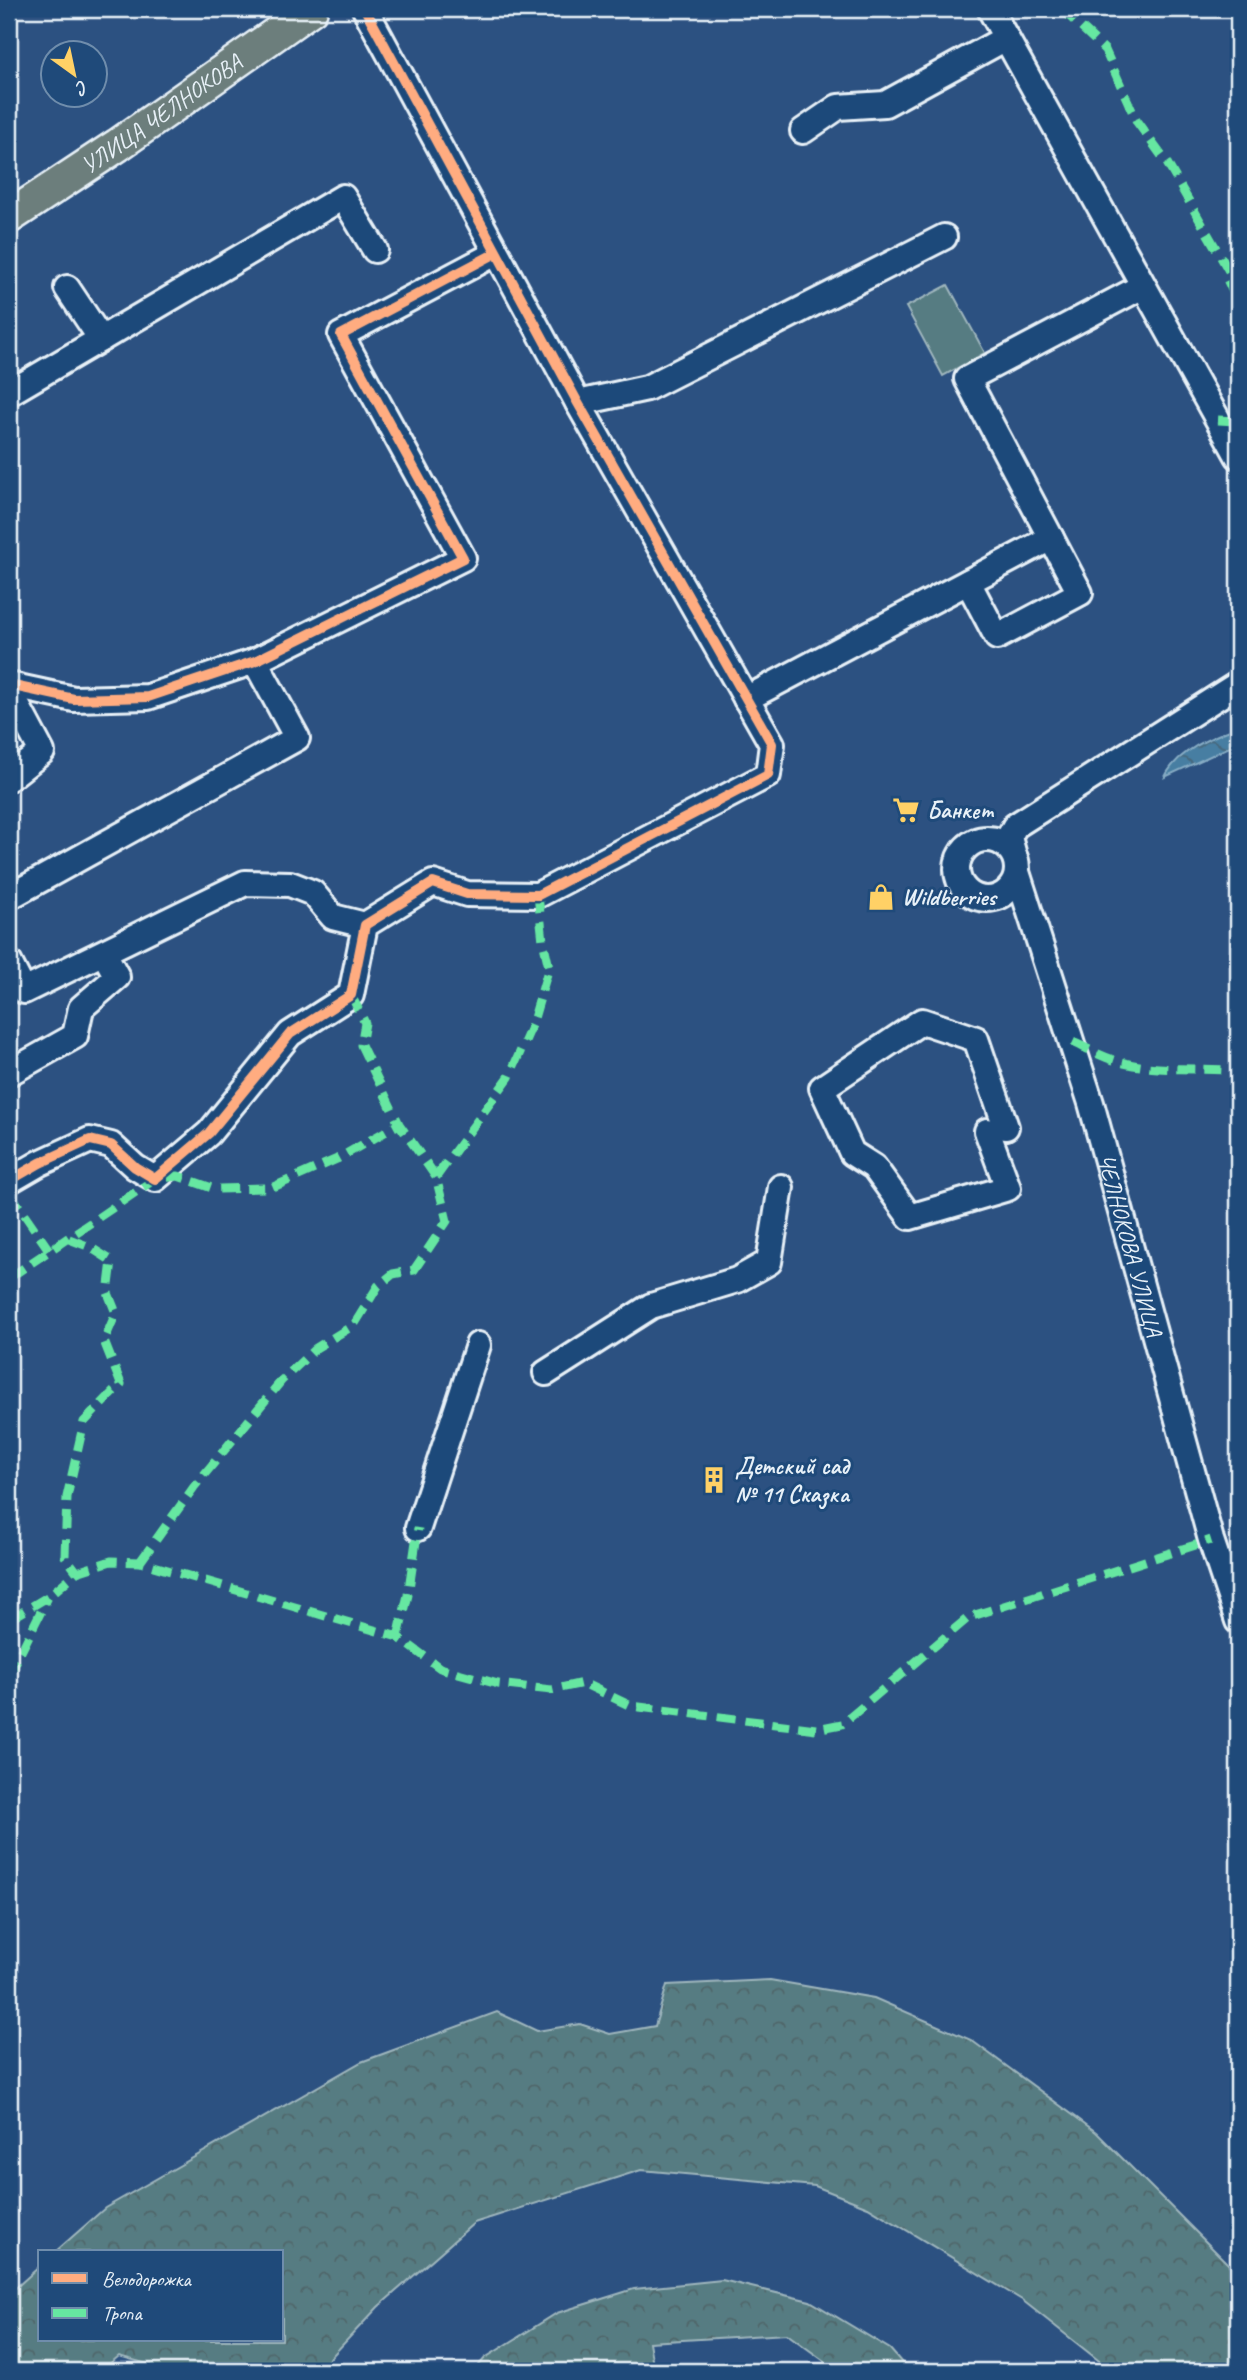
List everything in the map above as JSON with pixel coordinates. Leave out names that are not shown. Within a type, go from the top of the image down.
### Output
[{"type":"main road","name":"УЛИЦА ЧЕЛНОКОВА","points":[[9,217],[118,145],[311,9]]},
{"type":"street","points":[[9,962],[24,991],[245,883],[290,884],[313,893],[333,917],[365,925],[433,883],[467,894],[538,895],[768,775],[772,744],[578,403],[365,9]]},
{"type":"street","points":[[990,9],[1238,456]]},
{"type":"street","points":[[803,131],[838,107],[885,104],[1006,38]]},
{"type":"street","points":[[9,393],[343,197],[375,250]]},
{"type":"street","points":[[578,403],[647,388],[944,237]]},
{"type":"street","points":[[9,687],[74,699],[148,697],[255,661],[463,558],[341,335],[496,253]]},
{"type":"street","points":[[968,582],[997,637],[1080,593],[967,379],[1143,286]]},
{"type":"street","points":[[67,288],[101,339]]},
{"type":"street","points":[[746,699],[1051,538]]},
{"type":"street","points":[[9,897],[297,738],[255,661]]},
{"type":"street","name":"ЧЕЛНОКОВА УЛИЦА","points":[[1238,684],[1015,826],[1009,836],[1088,1091],[1211,1539],[1238,1621]]},
{"type":"street","points":[[9,687],[42,752],[9,778]]},
{"type":"street","points":[[9,1181],[90,1140],[111,1146],[135,1167],[155,1179],[209,1133],[290,1034],[351,995],[365,925]]},
{"type":"street","points":[[9,1073],[75,1036],[81,1007],[117,977],[104,953]]},
{"type":"street","points":[[922,1021],[976,1039],[997,1129],[1008,1188],[910,1217],[874,1167],[852,1153],[822,1088],[922,1021]]},
{"type":"street","points":[[546,1373],[652,1306],[737,1280],[769,1262],[781,1187]]},
{"type":"street","points":[[418,1528],[478,1345]]},
{"type":"green space","points":[[948,285],[985,353],[943,376],[906,307]]},
{"type":"green space","points":[[770,1980],[874,1998],[971,2040],[1096,2132],[1238,2274],[1238,2371],[1112,2371],[1022,2300],[868,2207],[815,2186],[641,2170],[474,2223],[378,2307],[318,2371],[159,2371],[151,2365],[119,2356],[101,2371],[9,2371],[9,2294],[38,2268],[38,2342],[284,2342],[284,2250],[57,2250],[105,2208],[361,2062],[497,2012],[537,2031],[580,2024],[610,2034],[655,2026],[667,1985]]},
{"type":"green space","points":[[722,2280],[810,2301],[890,2349],[909,2371],[838,2371],[787,2334],[649,2342],[654,2371],[474,2371],[485,2358],[557,2313],[634,2289]]},
{"type":"water","points":[[1238,727],[1238,743],[1165,777],[1178,759],[1187,752]]},
{"type":"marked path","points":[[1062,9],[1105,50],[1137,122],[1167,163],[1229,271]]},
{"type":"marked path","points":[[1238,257],[1226,277],[1238,303]]},
{"type":"marked path","points":[[1218,420],[1238,421]]},
{"type":"marked path","points":[[436,1177],[509,1077],[532,1025],[549,967],[538,895]]},
{"type":"marked path","points":[[140,1562],[194,1487],[282,1380],[316,1348],[354,1325],[378,1286],[393,1274],[414,1270],[447,1221],[436,1177],[399,1124],[361,1045],[365,1023],[351,995]]},
{"type":"marked path","points":[[1073,1042],[1111,1059],[1138,1066],[1238,1071]]},
{"type":"marked path","points":[[9,1278],[155,1179],[178,1176],[215,1189],[271,1188],[337,1159],[399,1124]]},
{"type":"marked path","points":[[9,1192],[49,1250]]},
{"type":"marked path","points":[[69,1239],[90,1247],[112,1261],[108,1293],[116,1313],[104,1341],[121,1384],[84,1422],[67,1497],[65,1556],[77,1572]]},
{"type":"marked path","points":[[398,1637],[408,1595],[418,1528]]},
{"type":"marked path","points":[[9,1620],[49,1596],[77,1572],[111,1561],[140,1562],[398,1637],[440,1668],[498,1684],[552,1690],[583,1683],[631,1706],[816,1729],[842,1724],[969,1617],[1211,1540]]},
{"type":"marked path","points":[[9,1676],[48,1597]]},
{"type":"marked path","points":[[698,2371],[738,2371]]},
{"type":"cycle path","points":[[9,1181],[90,1140],[111,1145],[135,1167],[155,1179],[209,1133],[290,1034],[351,995],[365,925],[433,883],[467,894],[538,895],[768,775],[772,744],[578,403],[365,9]]},
{"type":"cycle path","points":[[9,685],[74,699],[148,697],[255,661],[463,558],[341,335],[496,253]]},
{"type":"place","name":"Банкет","points":[[906,810]]},
{"type":"place","name":"Wildberries","points":[[881,897]]},
{"type":"place","name":"Детский сад № 11 Сказка","points":[[714,1480]]}]
